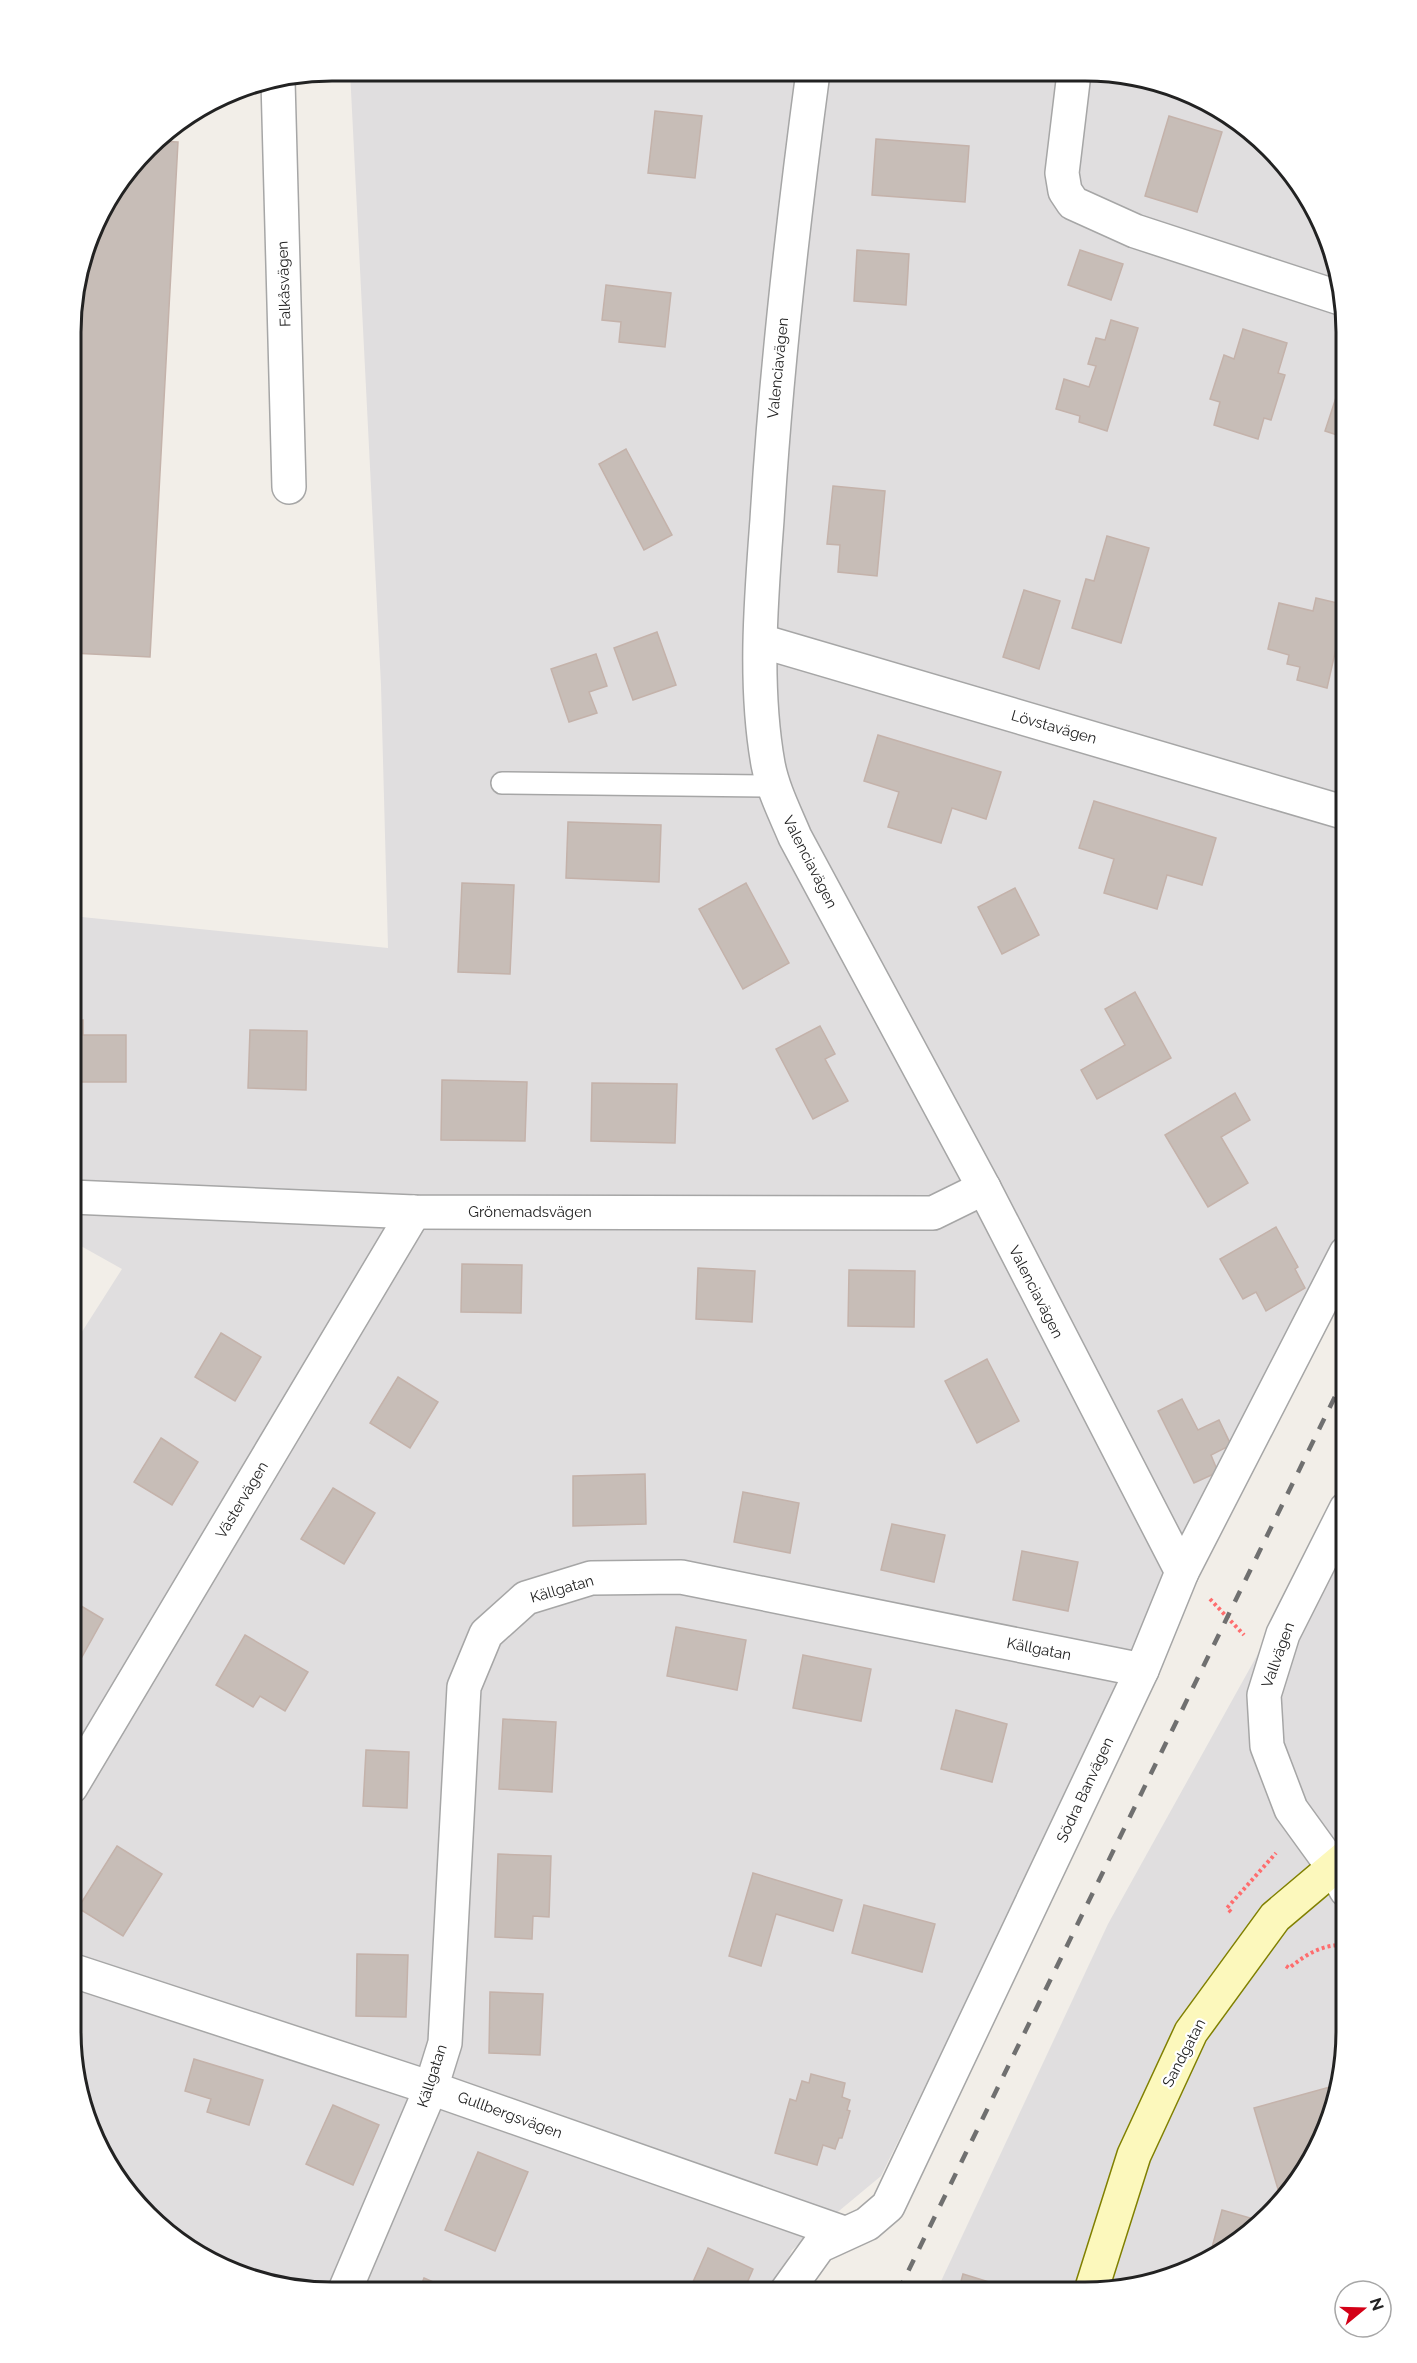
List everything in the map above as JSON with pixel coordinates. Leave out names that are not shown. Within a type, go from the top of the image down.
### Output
[{"type":"main road","name":"Sandgatan","points":[[1093,2281],[1134,2155],[1191,2032],[1275,1917],[1336,1876]]},
{"type":"street","name":"Valenciavägen","points":[[812,81],[795,203],[773,424],[761,641],[761,712],[773,786],[795,837],[984,1188],[1182,1572]]},
{"type":"street","points":[[1073,81],[1062,174],[1065,191],[1073,203],[1136,231],[1333,296]]},
{"type":"street","name":"Falkåsvägen","points":[[278,87],[289,487]]},
{"type":"street","name":"Lövstavägen","points":[[761,641],[1336,810]]},
{"type":"street","name":"Grönemadsvägen","points":[[81,1197],[414,1212],[933,1213],[984,1188]]},
{"type":"street","name":"Västervägen","points":[[81,1770],[414,1212]]},
{"type":"street","name":"Södra Banvägen","points":[[793,2282],[819,2247],[844,2233],[867,2224],[888,2206],[1142,1670],[1182,1572],[1336,1272]]},
{"type":"street","name":"Vallvägen","points":[[1336,1529],[1283,1634],[1264,1695],[1268,1746],[1291,1809],[1336,1865]]},
{"type":"street","name":"Källgatan","points":[[348,2282],[431,2088],[445,2043],[464,1687],[486,1634],[525,1599],[591,1578],[681,1577],[1142,1670]]},
{"type":"street","name":"Gullbergsvägen","points":[[81,1973],[431,2088],[844,2233]]},
{"type":"lane","points":[[502,783],[773,786]]},
{"type":"path","points":[[1182,1572],[1191,1590],[1215,1602],[1273,1666]]},
{"type":"shaded area","points":[[351,81],[1085,81],[1118,83],[1166,94],[1181,100],[1238,133],[1284,179],[1310,221],[1323,251],[1331,283],[1336,332],[1336,1255],[1232,1458],[881,2176],[792,2250],[778,2282],[332,2282],[299,2280],[251,2269],[193,2240],[167,2220],[143,2196],[123,2170],[107,2142],[94,2112],[86,2080],[81,2031],[81,1333],[122,1269],[81,1246],[81,917],[388,948],[381,685]]},
{"type":"shaded area","points":[[1336,1513],[1336,2031],[1331,2080],[1323,2112],[1310,2142],[1284,2184],[1250,2220],[1224,2240],[1166,2269],[1118,2280],[1085,2282],[941,2282],[1108,1924]]},
{"type":"building","points":[[655,111],[702,116],[695,178],[648,173]]},
{"type":"building","points":[[1169,116],[1222,132],[1197,212],[1145,196]]},
{"type":"building","points":[[876,139],[969,146],[965,202],[872,195]]},
{"type":"building","points":[[169,142],[178,142],[150,657],[81,653],[81,332],[86,283],[94,251],[107,221],[123,193],[143,167]]},
{"type":"building","points":[[857,250],[909,254],[906,305],[854,301]]},
{"type":"building","points":[[1080,250],[1123,264],[1111,300],[1068,285]]},
{"type":"building","points":[[606,285],[671,293],[665,347],[619,342],[621,322],[602,320]]},
{"type":"building","points":[[1111,320],[1138,328],[1107,431],[1079,422],[1080,416],[1056,409],[1064,379],[1089,387],[1096,366],[1088,364],[1096,338],[1105,340]]},
{"type":"building","points":[[1243,329],[1287,343],[1278,373],[1285,375],[1271,420],[1264,418],[1258,439],[1214,425],[1220,402],[1210,399],[1224,355],[1234,359]]},
{"type":"building","points":[[1336,397],[1336,435],[1325,431]]},
{"type":"building","points":[[626,449],[672,535],[644,550],[599,464]]},
{"type":"building","points":[[833,486],[885,491],[877,576],[838,572],[840,545],[827,544]]},
{"type":"building","points":[[1107,536],[1149,548],[1121,643],[1072,628],[1086,579],[1094,581]]},
{"type":"building","points":[[1024,590],[1060,601],[1039,669],[1003,657]]},
{"type":"building","points":[[1316,598],[1336,603],[1336,649],[1327,688],[1297,680],[1300,667],[1287,664],[1289,655],[1268,649],[1279,603],[1313,611]]},
{"type":"building","points":[[657,632],[676,685],[633,700],[614,648]]},
{"type":"building","points":[[596,654],[607,686],[589,692],[597,713],[569,722],[551,669]]},
{"type":"building","points":[[878,735],[1001,772],[986,819],[952,808],[941,843],[888,827],[899,792],[864,781]]},
{"type":"building","points":[[1094,801],[1216,838],[1202,885],[1167,875],[1157,909],[1104,893],[1114,859],[1079,848]]},
{"type":"building","points":[[568,822],[661,825],[659,882],[566,878]]},
{"type":"building","points":[[462,883],[514,885],[510,974],[458,972]]},
{"type":"building","points":[[746,883],[789,963],[743,989],[699,909]]},
{"type":"building","points":[[1015,888],[1039,935],[1002,954],[978,907]]},
{"type":"building","points":[[1135,992],[1171,1058],[1097,1099],[1081,1070],[1125,1045],[1105,1009]]},
{"type":"building","points":[[81,1020],[83,1020],[83,1035],[126,1035],[126,1082],[81,1082]]},
{"type":"building","points":[[820,1026],[835,1054],[825,1059],[848,1101],[813,1119],[776,1049]]},
{"type":"building","points":[[250,1030],[307,1031],[306,1090],[248,1088]]},
{"type":"building","points":[[442,1080],[527,1082],[525,1141],[441,1140]]},
{"type":"building","points":[[592,1083],[677,1084],[675,1143],[591,1141]]},
{"type":"building","points":[[1235,1093],[1250,1120],[1221,1137],[1248,1183],[1208,1207],[1165,1135]]},
{"type":"building","points":[[1276,1227],[1298,1267],[1295,1269],[1305,1288],[1266,1311],[1256,1292],[1243,1299],[1220,1259]]},
{"type":"building","points":[[462,1264],[522,1265],[521,1313],[461,1312]]},
{"type":"building","points":[[698,1268],[755,1271],[752,1322],[696,1319]]},
{"type":"building","points":[[849,1270],[915,1271],[914,1327],[848,1326]]},
{"type":"building","points":[[221,1333],[261,1357],[235,1401],[195,1377]]},
{"type":"building","points":[[987,1359],[1019,1421],[977,1443],[945,1381]]},
{"type":"building","points":[[398,1377],[438,1402],[410,1448],[370,1423]]},
{"type":"building","points":[[1182,1399],[1198,1430],[1219,1420],[1231,1445],[1211,1455],[1218,1472],[1194,1483],[1158,1411]]},
{"type":"building","points":[[161,1438],[198,1462],[172,1505],[134,1482]]},
{"type":"building","points":[[645,1474],[646,1524],[573,1526],[573,1476]]},
{"type":"building","points":[[333,1488],[375,1513],[344,1564],[301,1539]]},
{"type":"building","points":[[743,1492],[799,1503],[790,1553],[734,1542]]},
{"type":"building","points":[[892,1524],[945,1535],[934,1582],[881,1570]]},
{"type":"building","points":[[1022,1551],[1078,1562],[1068,1611],[1013,1600]]},
{"type":"building","points":[[81,1606],[103,1619],[81,1659]]},
{"type":"building","points":[[676,1627],[746,1640],[737,1690],[667,1676]]},
{"type":"building","points":[[245,1635],[308,1672],[285,1711],[260,1696],[253,1707],[216,1685]]},
{"type":"building","points":[[803,1655],[871,1669],[861,1721],[793,1708]]},
{"type":"building","points":[[956,1710],[1007,1724],[992,1782],[941,1769]]},
{"type":"building","points":[[503,1719],[556,1722],[552,1792],[499,1789]]},
{"type":"building","points":[[366,1750],[409,1752],[407,1808],[363,1806]]},
{"type":"building","points":[[117,1846],[162,1874],[123,1936],[81,1910],[81,1903]]},
{"type":"building","points":[[498,1854],[551,1856],[549,1917],[533,1916],[532,1939],[495,1937]]},
{"type":"building","points":[[753,1873],[842,1900],[833,1931],[776,1914],[761,1966],[729,1956]]},
{"type":"building","points":[[864,1905],[935,1924],[922,1972],[852,1953]]},
{"type":"building","points":[[357,1954],[408,1955],[406,2017],[356,2016]]},
{"type":"building","points":[[490,1992],[543,1994],[540,2055],[489,2053]]},
{"type":"building","points":[[194,2059],[263,2080],[249,2125],[207,2112],[211,2099],[185,2091]]},
{"type":"building","points":[[811,2074],[845,2083],[842,2097],[850,2100],[847,2110],[850,2111],[842,2138],[839,2138],[835,2149],[823,2145],[817,2165],[775,2153],[790,2099],[796,2101],[802,2081],[809,2083]]},
{"type":"building","points":[[1329,2087],[1323,2112],[1310,2142],[1280,2188],[1278,2189],[1254,2108]]},
{"type":"building","points":[[333,2105],[379,2125],[353,2185],[306,2164]]},
{"type":"building","points":[[478,2152],[528,2172],[495,2251],[445,2230]]},
{"type":"building","points":[[1222,2210],[1252,2218],[1238,2230],[1212,2247]]},
{"type":"building","points":[[708,2248],[753,2269],[747,2282],[693,2282]]},
{"type":"building","points":[[963,2274],[989,2282],[961,2282]]},
{"type":"railway","points":[[903,2282],[1336,1394]]}]
